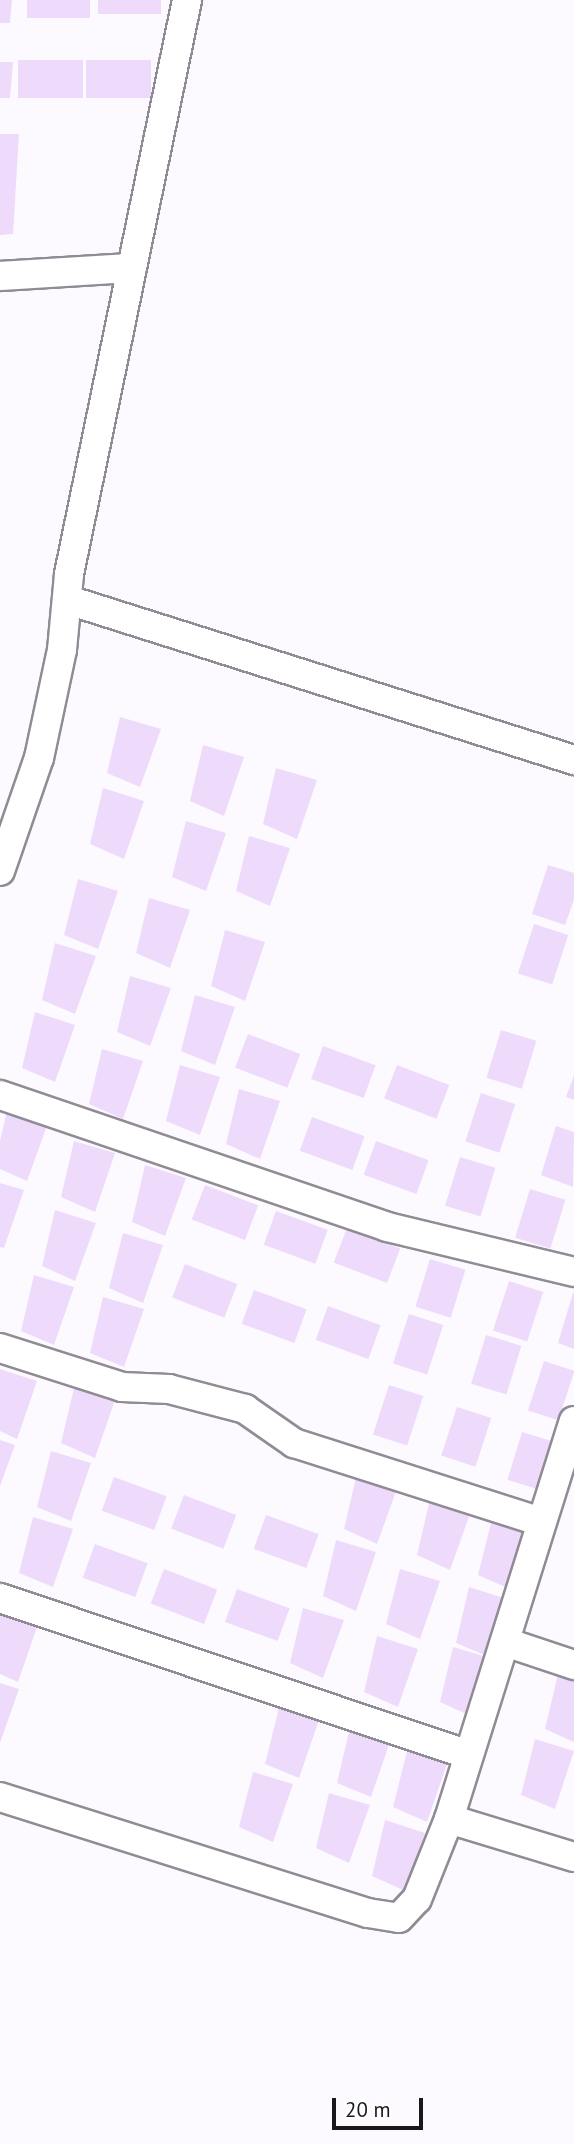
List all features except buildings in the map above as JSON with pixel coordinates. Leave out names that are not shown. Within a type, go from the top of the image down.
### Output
[{"type":"street","points":[[0,871],[39,758],[68,600],[69,574],[187,0]]},
{"type":"street","points":[[0,276],[132,268]]},
{"type":"street","points":[[68,600],[574,760]]},
{"type":"street","points":[[0,1095],[387,1227],[574,1272]]},
{"type":"street","points":[[0,1348],[122,1387],[169,1389],[245,1409],[294,1443],[541,1522]]},
{"type":"street","points":[[0,1797],[368,1913],[400,1918],[417,1899],[449,1819],[574,1421]]},
{"type":"street","points":[[0,1598],[468,1755]]},
{"type":"street","points":[[505,1642],[574,1665]]},
{"type":"street","points":[[449,1819],[574,1857]]}]
